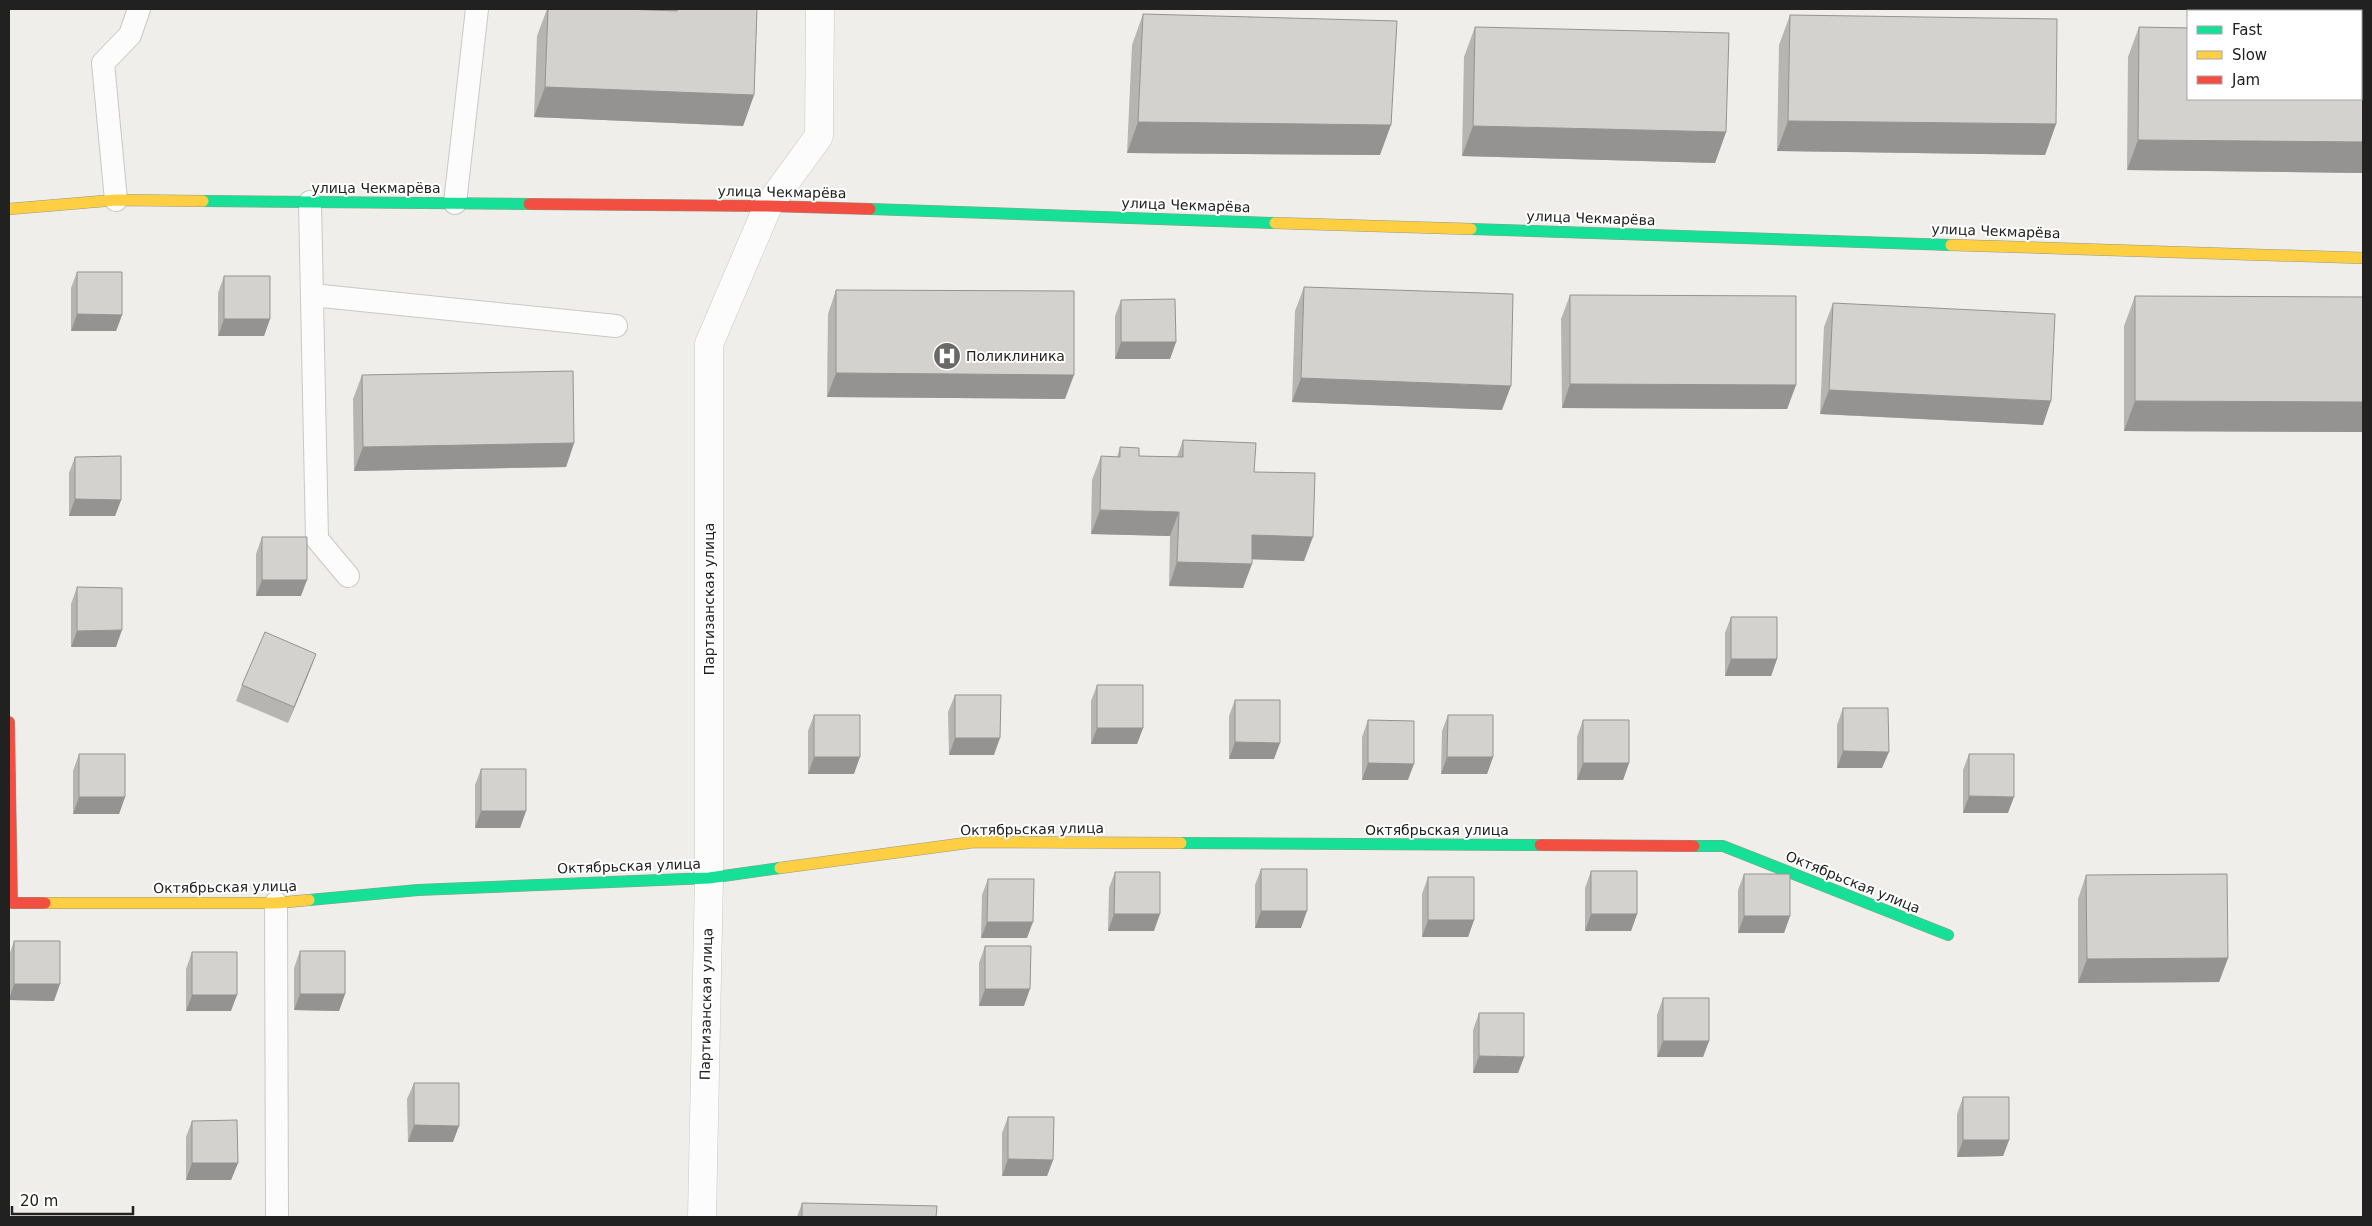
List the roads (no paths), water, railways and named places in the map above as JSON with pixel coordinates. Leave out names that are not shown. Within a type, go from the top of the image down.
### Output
[{"type":"street","name":"Партизанская улица","points":[[702,1217],[709,878],[709,344],[768,206],[819,136],[820,9]]},
{"type":"street","name":"улица Чекмарёва","points":[[9,209],[116,200],[768,206],[2363,258]]},
{"type":"street","name":"Октябрьская улица","points":[[9,722],[12,903],[276,903],[418,890],[709,878],[974,842],[1723,846],[1948,935]]},
{"type":"lane","points":[[116,200],[103,63],[130,35],[139,9]]},
{"type":"lane","points":[[455,203],[477,9]]},
{"type":"lane","points":[[310,202],[317,539],[348,576]]},
{"type":"lane","points":[[312,295],[616,326]]},
{"type":"lane","points":[[276,903],[277,1217]]},
{"type":"place","name":"Поликлиника","points":[[947,356]]}]
